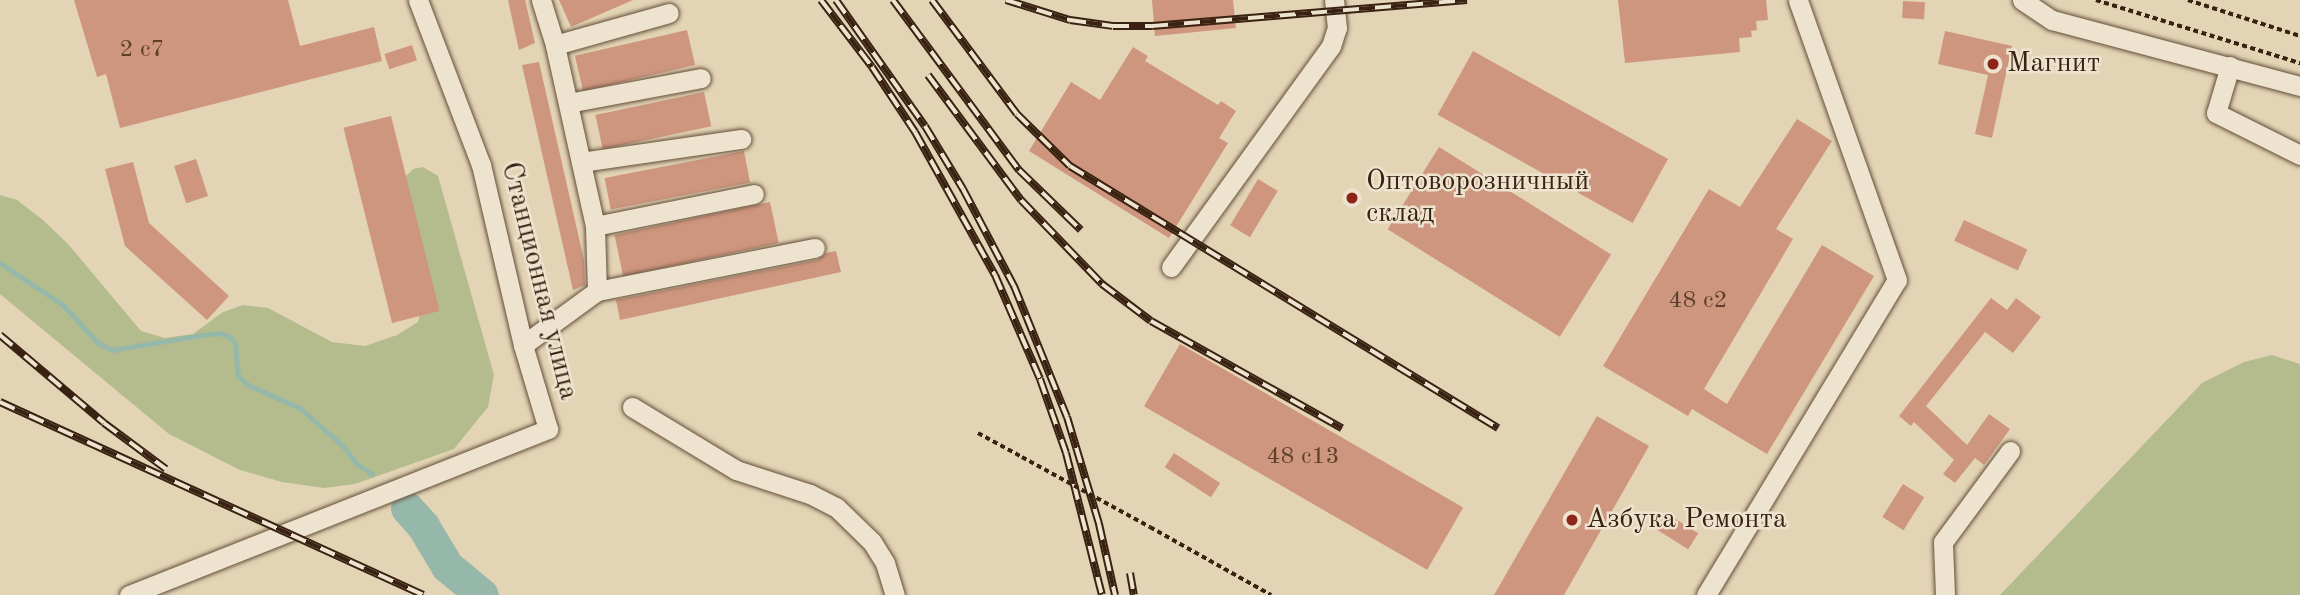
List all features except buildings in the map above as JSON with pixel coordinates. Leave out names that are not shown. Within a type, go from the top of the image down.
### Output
[{"type":"street","name":"Станционная улица","points":[[129,595],[548,429],[523,345],[481,165],[418,0]]},
{"type":"street","points":[[541,0],[555,46],[595,226],[597,291]]},
{"type":"street","points":[[1171,267],[1331,46],[1337,28],[1334,0]]},
{"type":"street","points":[[1706,595],[1897,280],[1798,0]]},
{"type":"street","points":[[2022,0],[2052,20],[2300,86]]},
{"type":"street","points":[[555,46],[669,13]]},
{"type":"street","points":[[2230,66],[2216,113],[2300,155]]},
{"type":"street","points":[[568,103],[701,78]]},
{"type":"street","points":[[581,162],[741,139]]},
{"type":"street","points":[[595,226],[754,194]]},
{"type":"street","points":[[523,345],[597,291],[815,248]]},
{"type":"street","points":[[632,407],[736,470],[810,494],[836,507],[872,542],[885,564],[895,595]]},
{"type":"street","points":[[1945,595],[1943,542],[2010,451]]},
{"type":"path","points":[[2095,0],[2300,63]]},
{"type":"path","points":[[2189,0],[2300,36]]},
{"type":"path","points":[[978,433],[1271,595]]},
{"type":"green space","points":[[423,167],[438,176],[494,375],[488,407],[454,449],[355,484],[324,488],[282,482],[240,470],[169,434],[0,294],[0,195],[17,200],[68,244],[141,331],[165,338],[193,334],[223,312],[243,305],[268,308],[332,342],[365,346],[397,335],[418,322],[423,301],[406,176],[413,169]]},
{"type":"green space","points":[[2272,355],[2300,364],[2300,595],[2000,595],[2202,383],[2244,362]]},
{"type":"waterway","points":[[0,263],[63,305],[98,343],[112,350],[220,333],[230,337],[235,343],[238,376],[248,385],[300,408],[343,446],[357,464],[372,474]]},
{"type":"waterway","points":[[407,508],[423,526],[447,566],[482,595]]},
{"type":"railway","points":[[821,0],[872,67],[915,132],[995,275],[1040,379],[1066,453],[1102,595]]},
{"type":"railway","points":[[836,0],[925,126],[963,189],[1014,286],[1067,417],[1099,524],[1115,595]]},
{"type":"railway","points":[[893,0],[1019,170],[1081,230]]},
{"type":"railway","points":[[932,0],[1017,114],[1070,166],[1498,428]]},
{"type":"railway","points":[[1006,0],[1070,20],[1113,26],[1152,26],[1467,0]]},
{"type":"railway","points":[[928,75],[1021,200],[1102,284],[1151,321],[1342,428]]},
{"type":"railway","points":[[0,335],[104,423],[166,469]]},
{"type":"railway","points":[[0,402],[423,595]]},
{"type":"railway","points":[[1130,573],[1134,595]]},
{"type":"place","name":"Магнит","points":[[1993,64]]},
{"type":"place","name":"Оптоворозничный склад","points":[[1352,198]]},
{"type":"place","name":"Азбука Ремонта","points":[[1572,520]]}]
